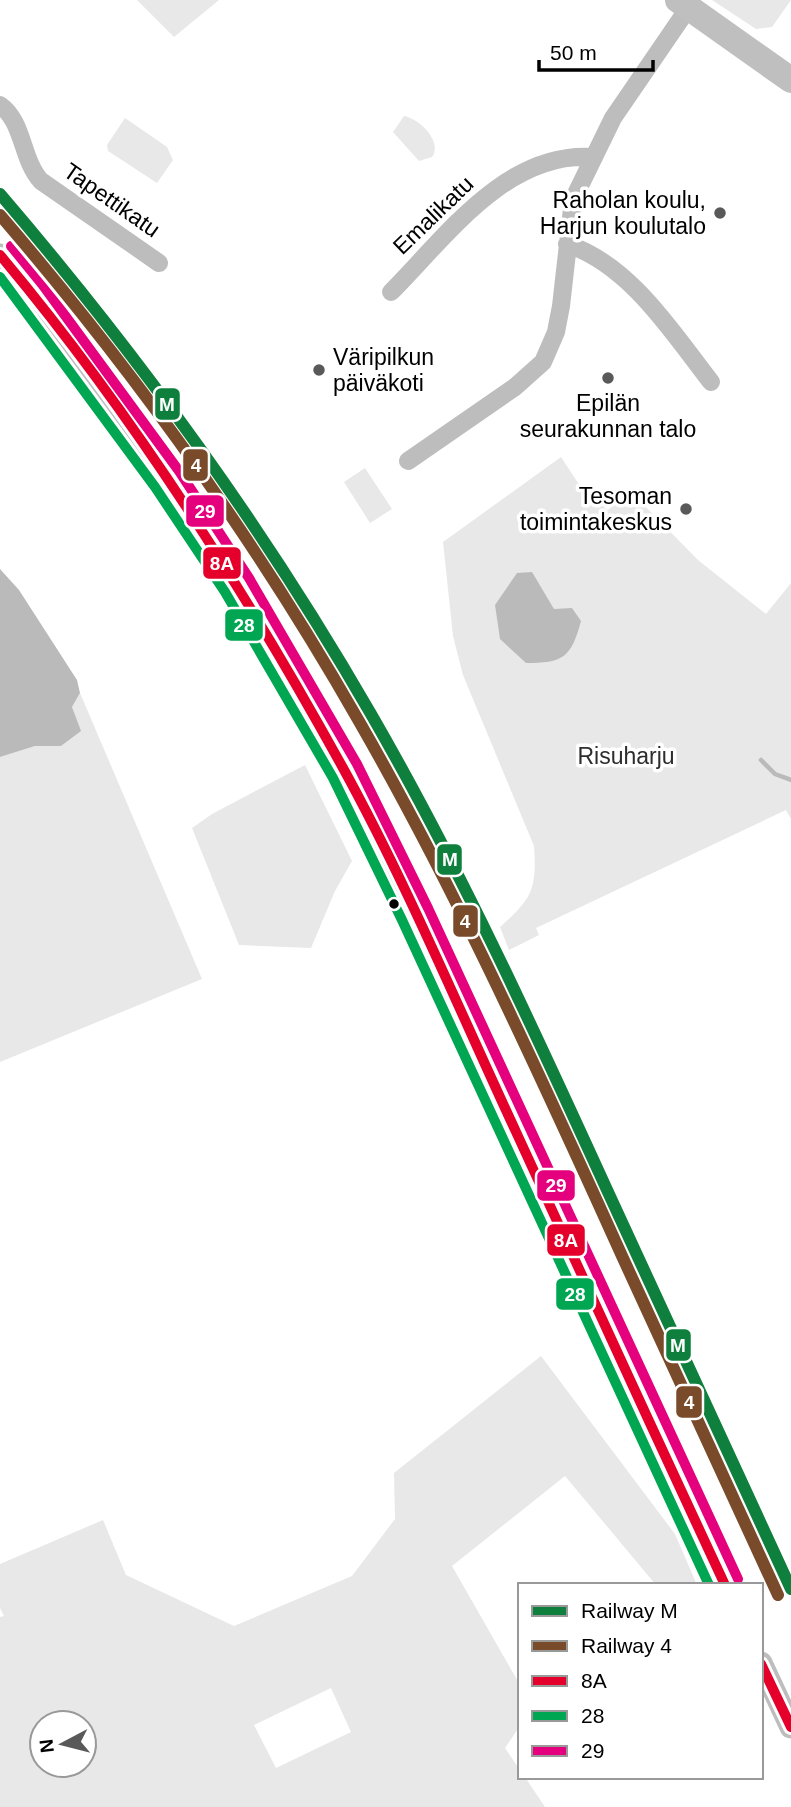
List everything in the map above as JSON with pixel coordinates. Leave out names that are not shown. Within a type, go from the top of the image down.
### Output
[{"type":"main road","points":[[683,4],[791,80]]},
{"type":"street","points":[[408,461],[515,387],[543,362],[556,332],[561,306],[573,200],[593,157],[683,4]]},
{"type":"street","name":"Tapettikatu","points":[[0,105],[13,119],[27,162],[41,181],[159,263]]},
{"type":"street","name":"Emalikatu","points":[[391,292],[483,197],[559,157],[593,157]]},
{"type":"street","points":[[567,244],[595,258],[623,279],[659,315],[711,382]]},
{"type":"street","points":[[0,256],[44,309],[167,479],[271,641],[362,804],[724,1583]]},
{"type":"street","points":[[763,1667],[791,1727]]},
{"type":"green space","points":[[137,0],[219,0],[174,37]]},
{"type":"green space","points":[[712,0],[791,0],[772,27],[756,29]]},
{"type":"green space","points":[[404,116],[423,126],[428,132],[435,145],[432,157],[419,161],[393,132]]},
{"type":"green space","points":[[125,118],[167,147],[173,160],[157,183],[108,151],[107,145]]},
{"type":"green space","name":"Risuharju","points":[[561,457],[584,492],[608,510],[624,496],[634,495],[698,560],[766,614],[791,583],[791,819],[786,810],[536,928],[539,935],[509,950],[500,927],[519,909],[530,892],[534,873],[534,846],[463,675],[453,636],[443,542]],"holes":[[[544,594],[554,610],[495,605]]]},
{"type":"green space","points":[[365,468],[392,509],[370,523],[344,482]]},
{"type":"green space","points":[[80,693],[202,979],[0,1062],[0,757],[35,746],[61,746],[80,731],[72,707]]},
{"type":"green space","points":[[305,765],[352,861],[335,891],[311,948],[239,945],[192,828],[212,814]]},
{"type":"green space","points":[[541,1356],[675,1534],[696,1583],[654,1583],[565,1476],[452,1566],[518,1682],[518,1729],[505,1748],[518,1767],[518,1779],[526,1779],[545,1807],[0,1807],[0,1617],[4,1616],[0,1608],[0,1564],[103,1520],[126,1575],[234,1626],[352,1576],[395,1519],[394,1473]],"holes":[[[331,1688],[351,1732],[276,1768],[254,1725]]]},
{"type":"shaded area","points":[[0,569],[19,590],[77,680],[80,693],[72,707],[81,731],[61,746],[35,746],[0,757]]},
{"type":"shaded area","points":[[532,572],[554,609],[572,608],[581,621],[569,651],[549,662],[526,663],[500,639],[495,605],[517,573]]},
{"type":"waterway","points":[[761,760],[775,774],[791,780]]},
{"type":"rail line","name":"M","points":[[0,194],[102,317],[198,445],[330,645],[404,772],[495,950],[791,1589]]},
{"type":"rail line","name":"4","points":[[0,215],[147,397],[237,524],[321,656],[393,781],[514,1021],[778,1595]]},
{"type":"transit line","name":"29","points":[[11,246],[42,284],[179,471],[249,578],[357,764],[428,908],[738,1579]]},
{"type":"transit line","name":"8A","points":[[0,255],[95,376],[184,503],[266,635],[343,768],[412,903],[724,1583]]},
{"type":"transit line","name":"28","points":[[0,277],[155,487],[225,592],[333,778],[402,920],[708,1583]]},
{"type":"transit line","name":"8A","points":[[763,1668],[791,1727]]},
{"type":"place","name":"Raholan koulu, Harjun koulutalo","points":[[720,213]]},
{"type":"place","name":"Väripilkun päiväkoti","points":[[319,370]]},
{"type":"place","name":"Epilän seurakunnan talo","points":[[608,378]]},
{"type":"place","name":"Tesoman toimintakeskus","points":[[686,509]]}]
